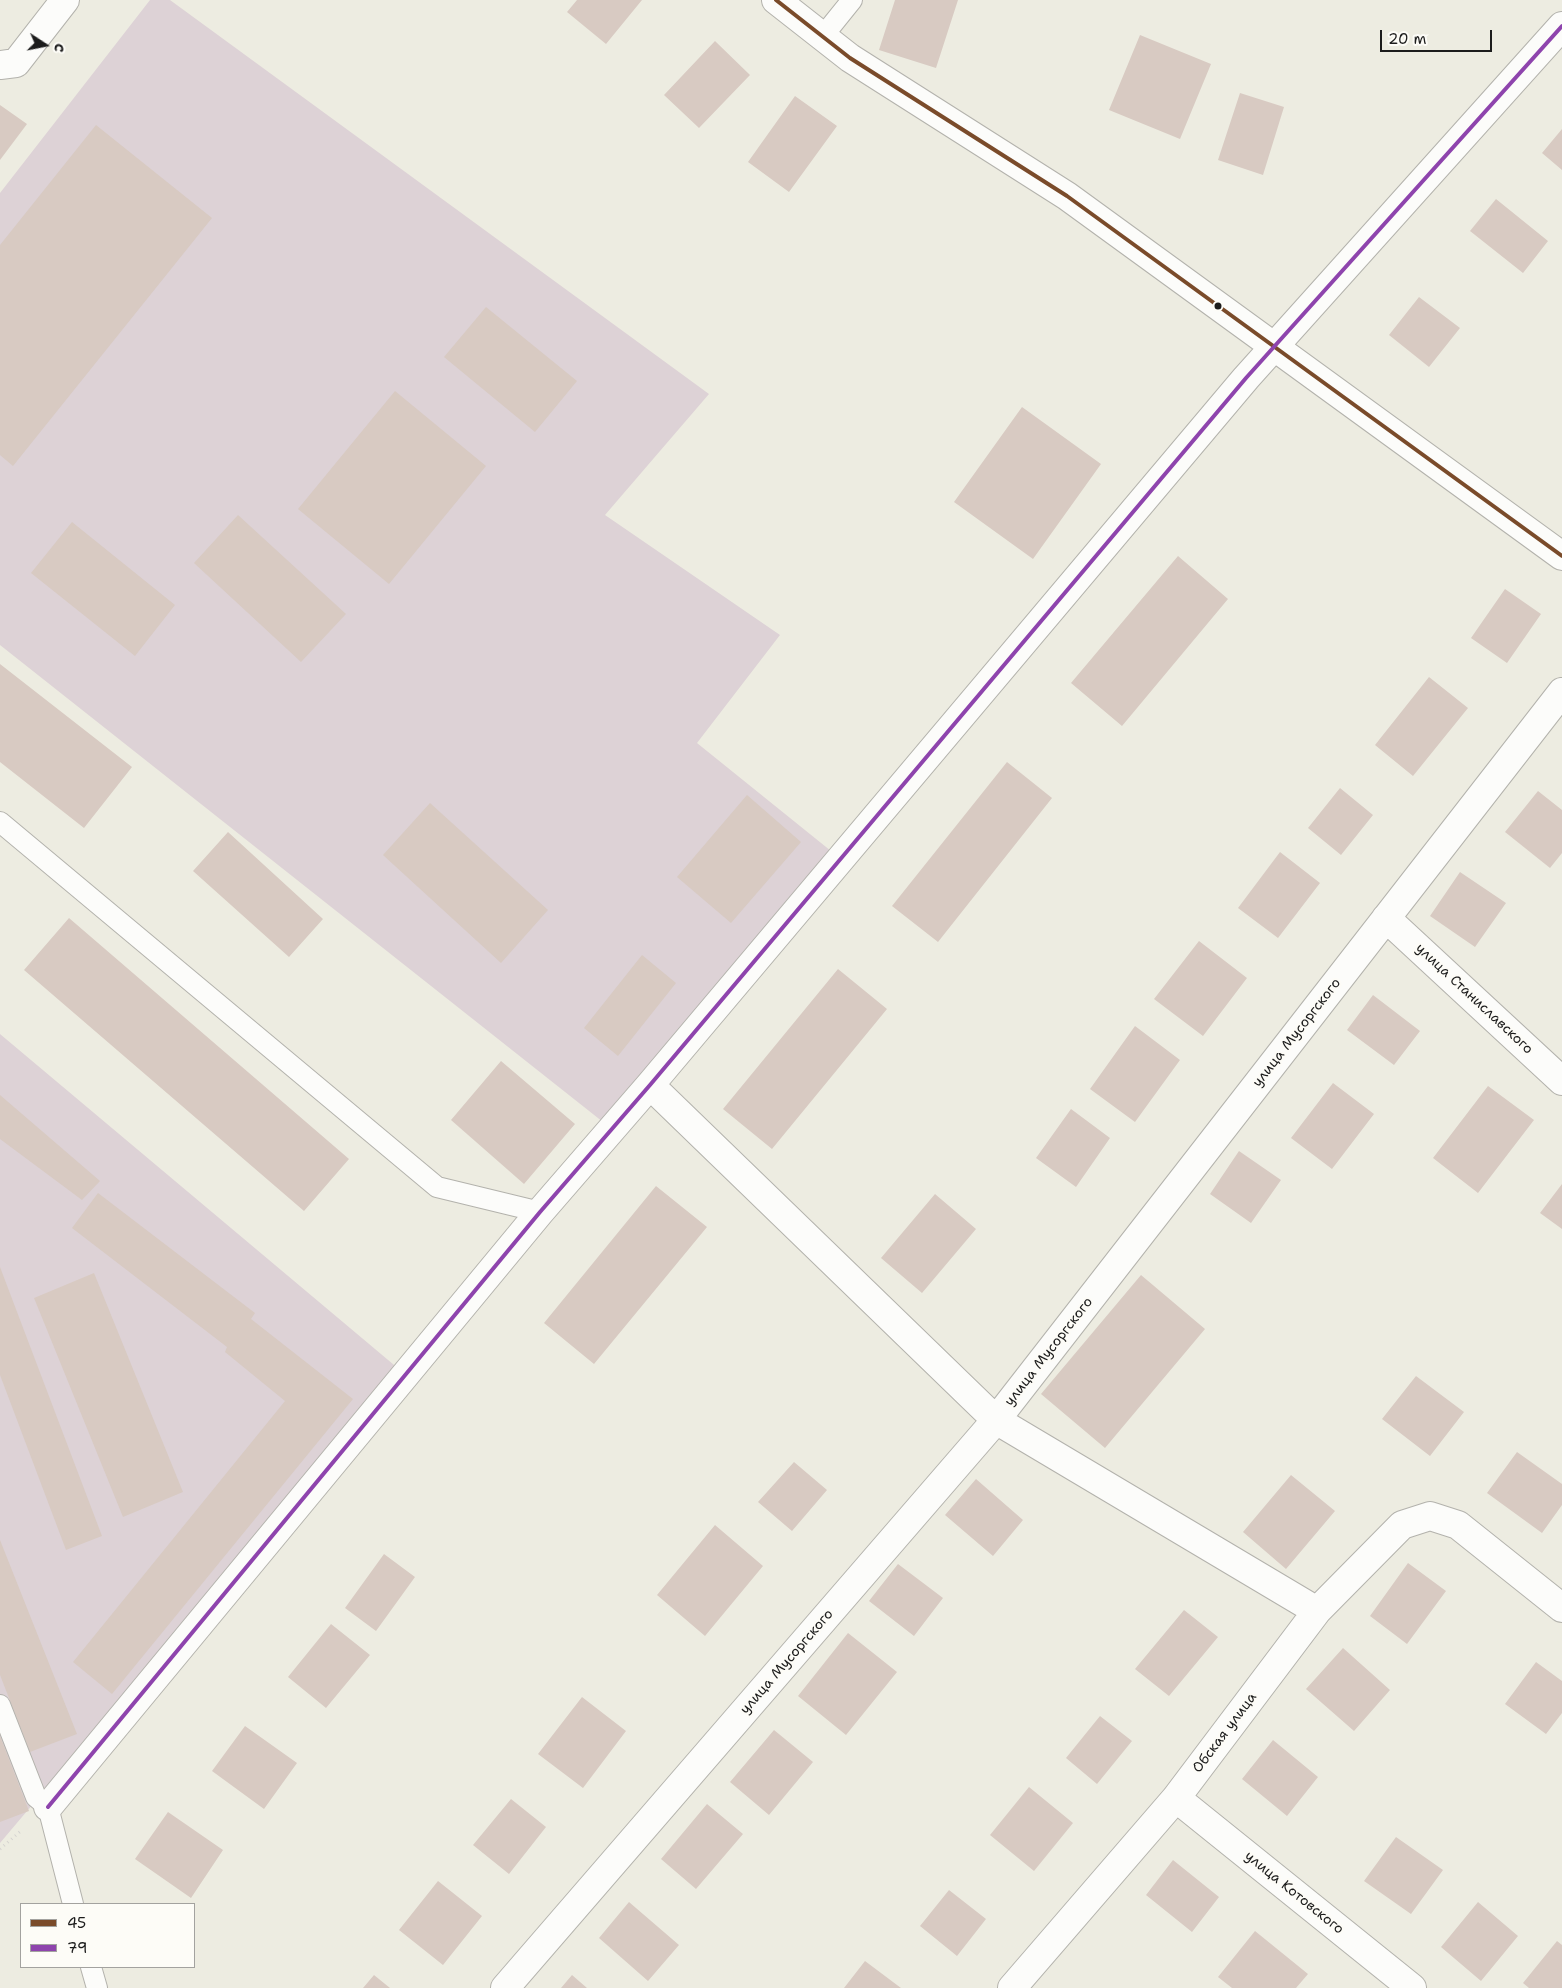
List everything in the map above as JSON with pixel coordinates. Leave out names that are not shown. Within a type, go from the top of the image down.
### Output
[{"type":"street","points":[[0,65],[16,63],[65,0]]},
{"type":"street","points":[[776,0],[850,58],[1067,196],[1562,556]]},
{"type":"street","points":[[48,1807],[540,1212],[650,1086],[1274,346],[1557,41]]},
{"type":"street","name":"улица Мусоргского","points":[[505,1988],[996,1420],[1562,692]]},
{"type":"street","name":"улица Станиславского","points":[[1386,918],[1562,1081]]},
{"type":"street","points":[[650,1086],[996,1420],[1317,1611]]},
{"type":"street","name":"Обская улица","points":[[1012,1988],[1176,1798],[1317,1611],[1402,1525],[1430,1516],[1458,1525],[1562,1608]]},
{"type":"street","name":"улица Котовского","points":[[1176,1798],[1412,1988]]},
{"type":"lane","points":[[823,36],[852,0]]},
{"type":"lane","points":[[0,822],[437,1187],[540,1212]]},
{"type":"lane","points":[[0,1705],[36,1797],[48,1807],[73,1903]]},
{"type":"lane","points":[[91,1968],[97,1988]]},
{"type":"shaded area","points":[[150,0],[170,0],[709,394],[605,515],[780,635],[697,743],[831,851],[603,1122],[0,645],[0,193]]},
{"type":"shaded area","points":[[0,1034],[400,1370],[0,1843]]},
{"type":"building","points":[[577,0],[642,0],[606,44],[567,12]]},
{"type":"building","points":[[895,0],[958,0],[936,68],[879,50]]},
{"type":"building","points":[[1140,35],[1211,64],[1180,139],[1109,110]]},
{"type":"building","points":[[715,41],[750,75],[699,128],[664,95]]},
{"type":"building","points":[[1240,93],[1284,107],[1263,175],[1218,160]]},
{"type":"building","points":[[795,96],[837,126],[789,192],[748,162]]},
{"type":"building","points":[[0,105],[27,124],[0,160]]},
{"type":"building","points":[[96,125],[212,218],[13,466],[0,455],[0,245]]},
{"type":"building","points":[[1562,129],[1562,170],[1542,153]]},
{"type":"building","points":[[1496,199],[1548,241],[1523,273],[1470,231]]},
{"type":"building","points":[[1419,297],[1460,328],[1429,367],[1389,335]]},
{"type":"building","points":[[486,307],[577,381],[535,432],[444,357]]},
{"type":"building","points":[[395,391],[486,466],[389,584],[298,509]]},
{"type":"building","points":[[1022,407],[1101,464],[1033,559],[954,502]]},
{"type":"building","points":[[238,515],[346,614],[301,662],[194,563]]},
{"type":"building","points":[[72,522],[175,605],[135,656],[31,573]]},
{"type":"building","points":[[1178,556],[1228,599],[1122,726],[1071,683]]},
{"type":"building","points":[[1505,589],[1541,614],[1507,663],[1471,638]]},
{"type":"building","points":[[0,664],[132,767],[84,828],[0,762]]},
{"type":"building","points":[[1429,677],[1468,708],[1413,776],[1375,745]]},
{"type":"building","points":[[1007,762],[1052,798],[938,942],[892,906]]},
{"type":"building","points":[[1340,788],[1373,815],[1341,855],[1308,828]]},
{"type":"building","points":[[1538,791],[1562,810],[1562,853],[1550,868],[1505,832]]},
{"type":"building","points":[[747,795],[801,842],[731,923],[677,877]]},
{"type":"building","points":[[430,803],[548,910],[501,963],[383,855]]},
{"type":"building","points":[[228,832],[323,919],[289,957],[193,871]]},
{"type":"building","points":[[1280,852],[1320,883],[1278,938],[1238,908]]},
{"type":"building","points":[[1460,872],[1506,903],[1475,947],[1430,916]]},
{"type":"building","points":[[69,918],[349,1159],[304,1211],[24,970]]},
{"type":"building","points":[[1199,941],[1247,978],[1203,1036],[1154,999]]},
{"type":"building","points":[[642,955],[676,983],[618,1056],[584,1028]]},
{"type":"building","points":[[838,969],[887,1009],[772,1149],[723,1109]]},
{"type":"building","points":[[1373,995],[1420,1031],[1394,1065],[1347,1030]]},
{"type":"building","points":[[1135,1026],[1180,1060],[1135,1122],[1090,1089]]},
{"type":"building","points":[[501,1061],[575,1124],[524,1184],[451,1120]]},
{"type":"building","points":[[1333,1083],[1374,1114],[1332,1169],[1291,1138]]},
{"type":"building","points":[[1488,1086],[1534,1120],[1478,1193],[1433,1158]]},
{"type":"building","points":[[0,1095],[100,1181],[82,1200],[0,1139]]},
{"type":"building","points":[[1071,1109],[1110,1138],[1076,1187],[1036,1158]]},
{"type":"building","points":[[1239,1151],[1281,1180],[1251,1223],[1210,1194]]},
{"type":"building","points":[[1562,1184],[1562,1229],[1540,1213]]},
{"type":"building","points":[[656,1186],[707,1227],[594,1364],[544,1323]]},
{"type":"building","points":[[98,1193],[255,1313],[251,1319],[353,1399],[112,1694],[73,1662],[285,1401],[225,1352],[227,1347],[72,1228]]},
{"type":"building","points":[[935,1194],[976,1229],[922,1293],[881,1258]]},
{"type":"building","points":[[0,1267],[102,1536],[66,1550],[0,1375]]},
{"type":"building","points":[[94,1273],[183,1492],[123,1517],[34,1298]]},
{"type":"building","points":[[1141,1275],[1205,1329],[1105,1448],[1041,1394]]},
{"type":"building","points":[[1416,1376],[1464,1412],[1430,1456],[1382,1419]]},
{"type":"building","points":[[1517,1452],[1562,1484],[1562,1505],[1542,1533],[1487,1493]]},
{"type":"building","points":[[794,1462],[827,1490],[792,1531],[758,1502]]},
{"type":"building","points":[[1291,1475],[1335,1511],[1286,1569],[1243,1532]]},
{"type":"building","points":[[976,1479],[1023,1520],[993,1556],[945,1515]]},
{"type":"building","points":[[715,1525],[763,1566],[705,1636],[657,1595]]},
{"type":"building","points":[[0,1540],[77,1734],[30,1752],[0,1675]]},
{"type":"building","points":[[384,1554],[415,1577],[376,1631],[345,1608]]},
{"type":"building","points":[[1408,1563],[1446,1591],[1407,1644],[1370,1616]]},
{"type":"building","points":[[898,1564],[943,1598],[914,1636],[869,1601]]},
{"type":"building","points":[[1184,1610],[1218,1637],[1169,1696],[1135,1669]]},
{"type":"building","points":[[331,1624],[370,1655],[326,1708],[288,1677]]},
{"type":"building","points":[[848,1633],[897,1672],[846,1735],[798,1696]]},
{"type":"building","points":[[1343,1648],[1390,1690],[1354,1731],[1306,1689]]},
{"type":"building","points":[[1536,1662],[1562,1681],[1562,1713],[1546,1734],[1505,1704]]},
{"type":"building","points":[[582,1697],[626,1731],[583,1788],[538,1754]]},
{"type":"building","points":[[1100,1716],[1132,1741],[1097,1784],[1066,1758]]},
{"type":"building","points":[[245,1726],[297,1763],[264,1809],[212,1771]]},
{"type":"building","points":[[774,1730],[813,1762],[769,1815],[730,1782]]},
{"type":"building","points":[[0,1736],[29,1811],[0,1822]]},
{"type":"building","points":[[1273,1740],[1318,1777],[1287,1816],[1242,1779]]},
{"type":"building","points":[[1029,1787],[1073,1823],[1034,1871],[990,1835]]},
{"type":"building","points":[[511,1799],[546,1827],[509,1874],[473,1845]]},
{"type":"building","points":[[707,1804],[743,1834],[696,1889],[661,1859]]},
{"type":"building","points":[[168,1812],[223,1850],[191,1898],[135,1859]]},
{"type":"building","points":[[1396,1837],[1443,1870],[1411,1914],[1364,1881]]},
{"type":"building","points":[[1173,1860],[1219,1897],[1192,1932],[1146,1895]]},
{"type":"building","points":[[438,1881],[482,1916],[443,1965],[399,1930]]},
{"type":"building","points":[[949,1890],[986,1919],[957,1956],[920,1926]]},
{"type":"building","points":[[629,1902],[679,1945],[648,1981],[599,1938]]},
{"type":"building","points":[[1478,1902],[1518,1936],[1481,1981],[1441,1947]]},
{"type":"building","points":[[1255,1931],[1308,1974],[1296,1988],[1232,1988],[1218,1977]]},
{"type":"building","points":[[1557,1941],[1562,1945],[1562,1988],[1529,1988],[1523,1983]]},
{"type":"building","points":[[865,1961],[901,1988],[844,1988]]},
{"type":"building","points":[[374,1975],[390,1988],[363,1988]]},
{"type":"building","points":[[572,1975],[587,1988],[561,1988]]},
{"type":"transit line","name":"45","points":[[776,0],[850,58],[1067,196],[1562,556]]},
{"type":"transit line","name":"79","points":[[48,1807],[540,1212],[650,1085],[1246,378],[1562,26]]}]
